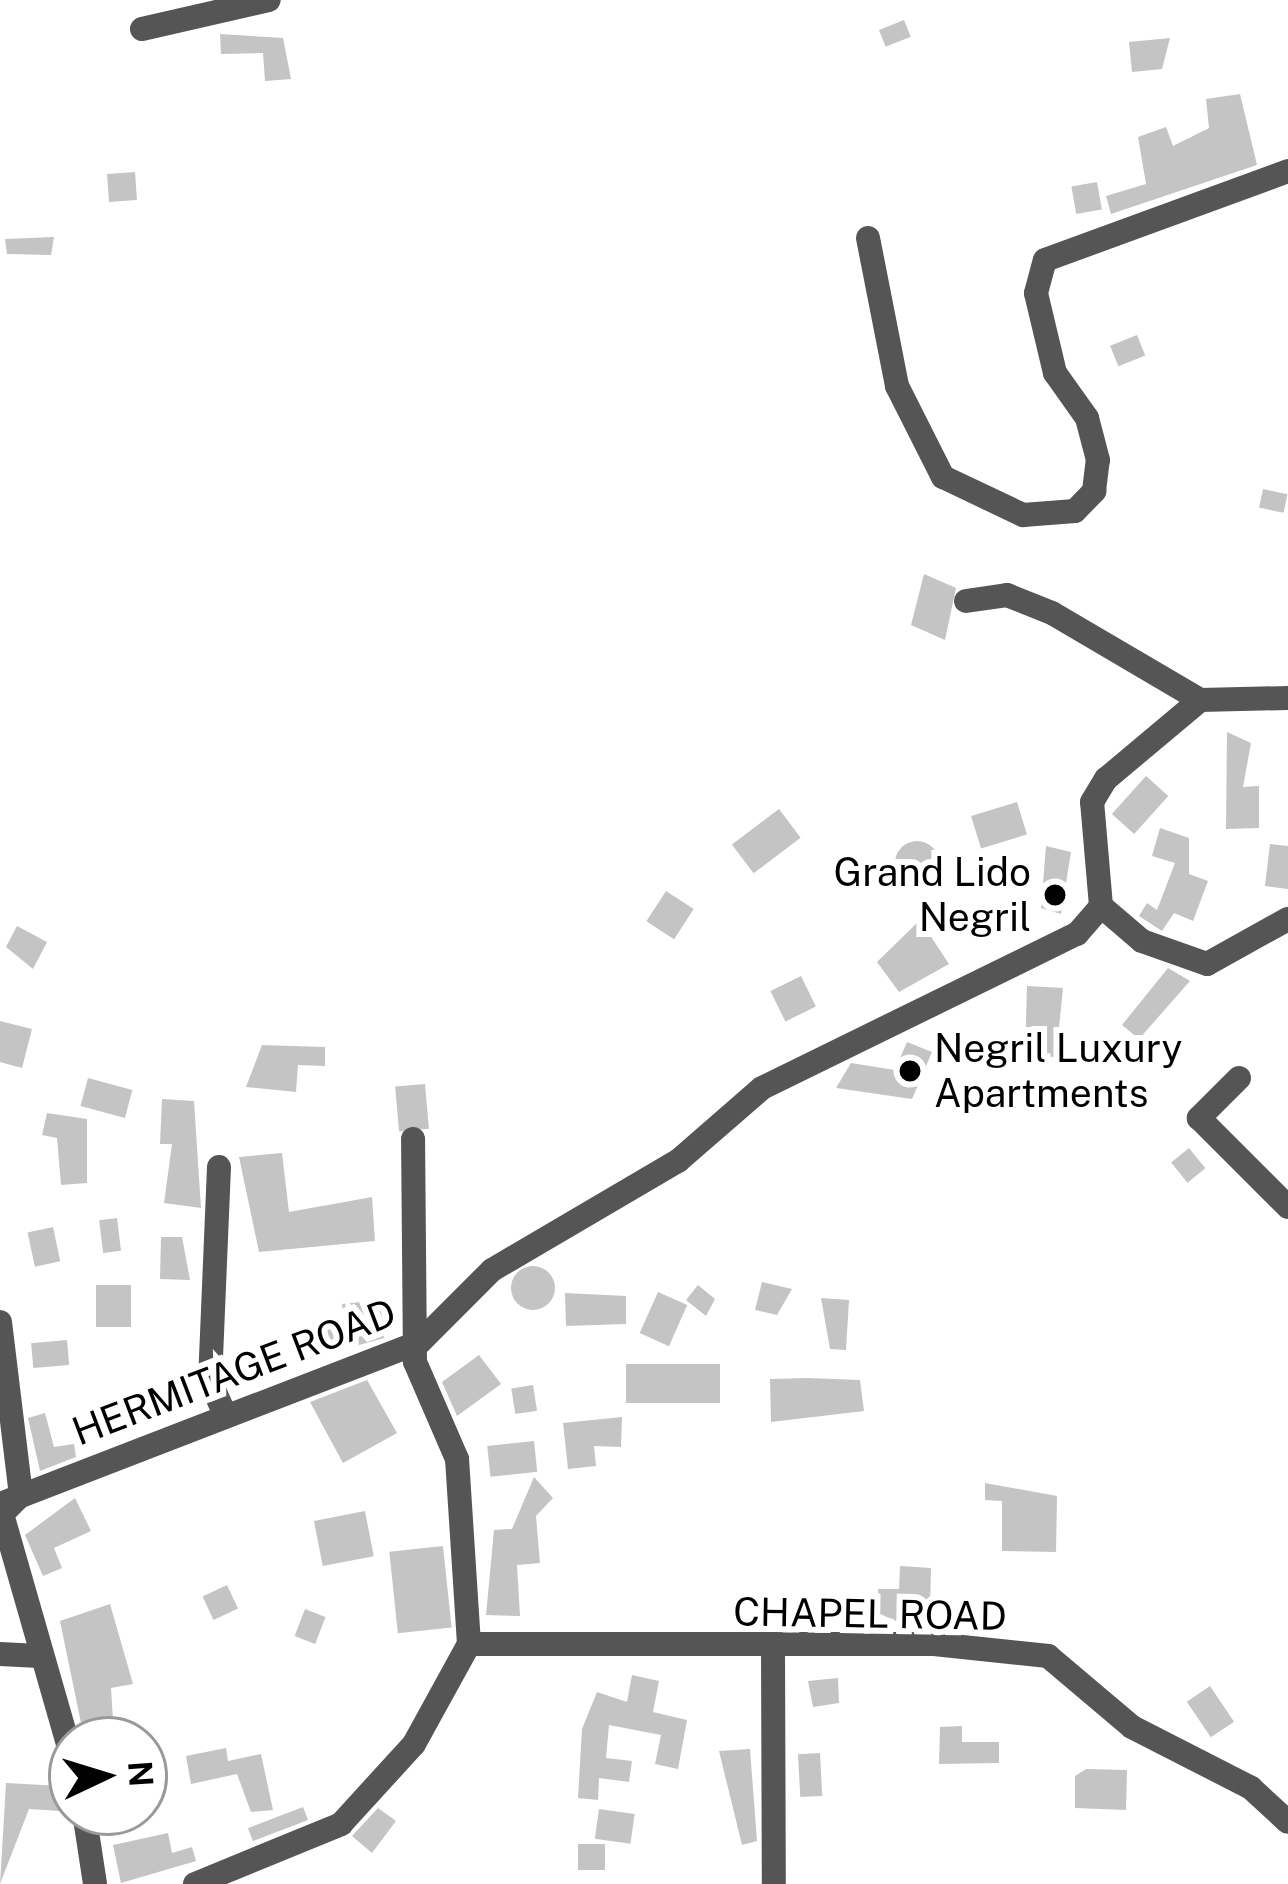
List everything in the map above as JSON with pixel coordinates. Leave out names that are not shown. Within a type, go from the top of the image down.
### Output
[{"type":"street","points":[[142,29],[268,0]]},
{"type":"street","points":[[868,238],[897,386],[944,477],[1023,515],[1075,511],[1094,491],[1098,460],[1088,418],[1055,373],[1036,293],[1045,260],[1288,171]]},
{"type":"street","points":[[966,601],[1007,595],[1052,613],[1139,674],[1200,700],[1288,698]]},
{"type":"street","points":[[1200,700],[1092,802],[1101,906],[1142,941],[1207,964],[1288,919]]},
{"type":"street","name":"HERMITAGE ROAD","points":[[11,1499],[223,1410],[420,1342],[492,1270],[678,1161],[762,1088],[1077,934],[1101,906]]},
{"type":"street","points":[[1239,1078],[1199,1118],[1288,1207]]},
{"type":"street","points":[[195,1884],[341,1824],[414,1744],[469,1644],[457,1459],[424,1389],[412,1138]]},
{"type":"street","points":[[219,1167],[210,1381],[223,1410]]},
{"type":"street","points":[[0,1322],[11,1499],[2,1514],[58,1716]]},
{"type":"street","name":"CHAPEL ROAD","points":[[469,1644],[1048,1656],[1132,1727],[1251,1788],[1288,1822]]},
{"type":"street","points":[[773,1647],[774,1884]]},
{"type":"street","points":[[0,1654],[39,1656]]},
{"type":"street","points":[[88,1836],[95,1884]]},
{"type":"building","points":[[904,20],[911,37],[886,47],[879,30]]},
{"type":"building","points":[[220,34],[283,38],[291,79],[265,81],[263,53],[221,54]]},
{"type":"building","points":[[1170,38],[1162,69],[1132,72],[1129,42]]},
{"type":"building","points":[[1240,94],[1257,165],[1111,214],[1106,196],[1146,184],[1138,137],[1166,127],[1173,146],[1209,128],[1206,99]]},
{"type":"building","points":[[135,172],[137,200],[109,202],[107,174]]},
{"type":"building","points":[[1097,182],[1102,210],[1076,214],[1071,187]]},
{"type":"building","points":[[54,237],[51,255],[7,254],[5,239]]},
{"type":"building","points":[[1137,335],[1145,355],[1118,366],[1110,346]]},
{"type":"building","points":[[1263,489],[1287,494],[1284,513],[1259,508]]},
{"type":"building","points":[[924,574],[956,588],[945,640],[911,625]]},
{"type":"building","points":[[1227,732],[1251,743],[1243,787],[1259,786],[1259,828],[1226,829]]},
{"type":"building","points":[[1146,776],[1168,796],[1134,834],[1112,814]]},
{"type":"building","points":[[1017,802],[1027,835],[981,849],[971,816]]},
{"type":"building","points":[[779,809],[801,838],[754,873],[732,845]]},
{"type":"building","points":[[1160,828],[1189,838],[1189,874],[1208,881],[1193,921],[1174,913],[1162,931],[1139,916],[1147,903],[1157,910],[1175,863],[1152,856]]},
{"type":"building","points":[[917,841],[932,848],[939,863],[932,878],[917,885],[902,878],[895,863],[902,848]]},
{"type":"building","points":[[1270,844],[1288,846],[1288,889],[1265,886]]},
{"type":"building","points":[[1046,846],[1071,852],[1061,914],[1041,908]]},
{"type":"building","points":[[666,891],[694,909],[674,939],[646,921]]},
{"type":"building","points":[[920,920],[949,964],[899,992],[877,962]]},
{"type":"building","points":[[17,926],[47,942],[33,969],[6,947]]},
{"type":"building","points":[[1168,968],[1190,981],[1139,1039],[1122,1025]]},
{"type":"building","points":[[801,976],[816,1007],[785,1021],[770,991]]},
{"type":"building","points":[[1027,986],[1063,988],[1056,1057],[1025,1056]]},
{"type":"building","points":[[0,1021],[32,1029],[22,1068],[0,1062]]},
{"type":"building","points":[[907,1042],[932,1052],[912,1099],[836,1088],[851,1063],[895,1070]]},
{"type":"building","points":[[262,1045],[325,1047],[325,1066],[298,1065],[296,1092],[246,1087]]},
{"type":"building","points":[[88,1078],[132,1090],[125,1118],[80,1106]]},
{"type":"building","points":[[425,1084],[429,1129],[399,1131],[395,1087]]},
{"type":"building","points":[[162,1099],[194,1101],[201,1208],[164,1203],[172,1144],[160,1144]]},
{"type":"building","points":[[47,1113],[87,1119],[87,1183],[61,1185],[57,1138],[42,1135]]},
{"type":"building","points":[[1189,1148],[1205,1168],[1187,1183],[1171,1162]]},
{"type":"building","points":[[282,1153],[289,1212],[372,1197],[375,1241],[259,1252],[239,1157]]},
{"type":"building","points":[[117,1218],[121,1251],[103,1253],[99,1220]]},
{"type":"building","points":[[53,1227],[60,1261],[35,1267],[28,1232]]},
{"type":"building","points":[[161,1237],[182,1237],[190,1280],[160,1279]]},
{"type":"building","points":[[533,1266],[548,1273],[555,1288],[548,1303],[533,1310],[518,1303],[511,1288],[518,1273]]},
{"type":"building","points":[[762,1282],[792,1289],[777,1315],[755,1310]]},
{"type":"building","points":[[96,1285],[131,1285],[131,1327],[96,1327]]},
{"type":"building","points":[[698,1285],[715,1299],[706,1316],[686,1300]]},
{"type":"building","points":[[658,1292],[687,1305],[669,1346],[640,1333]]},
{"type":"building","points":[[565,1293],[626,1296],[626,1324],[566,1326]]},
{"type":"building","points":[[821,1298],[849,1300],[846,1350],[830,1349]]},
{"type":"building","points":[[380,1300],[384,1338],[306,1360],[314,1322],[345,1328],[342,1304]]},
{"type":"building","points":[[67,1340],[69,1365],[33,1368],[31,1343]]},
{"type":"building","points":[[479,1355],[501,1384],[457,1416],[442,1382]]},
{"type":"building","points":[[626,1364],[720,1364],[720,1403],[626,1403]]},
{"type":"building","points":[[770,1379],[860,1380],[864,1411],[771,1422]]},
{"type":"building","points":[[367,1380],[397,1433],[343,1463],[310,1402]]},
{"type":"building","points":[[533,1385],[537,1411],[515,1414],[511,1388]]},
{"type":"building","points":[[45,1413],[54,1447],[74,1444],[76,1457],[40,1471],[28,1418]]},
{"type":"building","points":[[622,1417],[621,1447],[594,1446],[596,1466],[568,1469],[563,1423]]},
{"type":"building","points":[[534,1441],[537,1472],[490,1477],[487,1446]]},
{"type":"building","points":[[534,1477],[553,1498],[536,1516],[540,1563],[517,1565],[520,1616],[486,1615],[494,1530],[512,1529]]},
{"type":"building","points":[[985,1483],[1057,1496],[1056,1552],[1002,1551],[1002,1501],[985,1500]]},
{"type":"building","points":[[75,1498],[91,1531],[54,1548],[62,1568],[43,1576],[25,1535]]},
{"type":"building","points":[[365,1511],[374,1556],[323,1566],[314,1521]]},
{"type":"building","points":[[443,1546],[452,1628],[398,1633],[389,1552]]},
{"type":"building","points":[[900,1566],[931,1568],[930,1606],[914,1605],[912,1628],[878,1613],[878,1589],[899,1589]]},
{"type":"building","points":[[227,1585],[238,1609],[214,1620],[203,1596]]},
{"type":"building","points":[[110,1604],[133,1684],[111,1688],[113,1716],[80,1716],[60,1621]]},
{"type":"building","points":[[305,1609],[326,1617],[315,1644],[295,1636]]},
{"type":"building","points":[[632,1675],[659,1681],[653,1712],[687,1720],[678,1769],[655,1764],[661,1735],[609,1725],[606,1758],[632,1761],[629,1782],[599,1778],[598,1800],[578,1798],[582,1729],[597,1692],[627,1702]]},
{"type":"building","points":[[838,1678],[839,1703],[813,1707],[808,1681]]},
{"type":"building","points":[[1210,1686],[1234,1722],[1211,1737],[1187,1702]]},
{"type":"building","points":[[962,1726],[962,1742],[999,1742],[999,1763],[939,1764],[940,1727]]},
{"type":"building","points":[[226,1748],[228,1761],[261,1754],[273,1810],[251,1812],[237,1774],[191,1784],[186,1756]]},
{"type":"building","points":[[750,1749],[757,1841],[742,1845],[719,1751]]},
{"type":"building","points":[[820,1753],[822,1796],[800,1797],[798,1754]]},
{"type":"building","points":[[1086,1769],[1127,1770],[1126,1810],[1075,1808],[1075,1776]]},
{"type":"building","points":[[6,1783],[48,1785],[48,1810],[29,1809],[0,1884]]},
{"type":"building","points":[[303,1807],[308,1820],[253,1841],[248,1828]]},
{"type":"building","points":[[378,1808],[396,1821],[372,1853],[352,1836]]},
{"type":"building","points":[[599,1809],[635,1814],[630,1844],[595,1839]]},
{"type":"building","points":[[168,1833],[172,1853],[192,1847],[196,1861],[121,1883],[113,1845]]},
{"type":"building","points":[[578,1844],[605,1844],[605,1870],[578,1870]]},
{"type":"place","name":"Grand Lido Negril","points":[[1055,895]]},
{"type":"place","name":"Negril Luxury Apartments","points":[[910,1071]]}]
